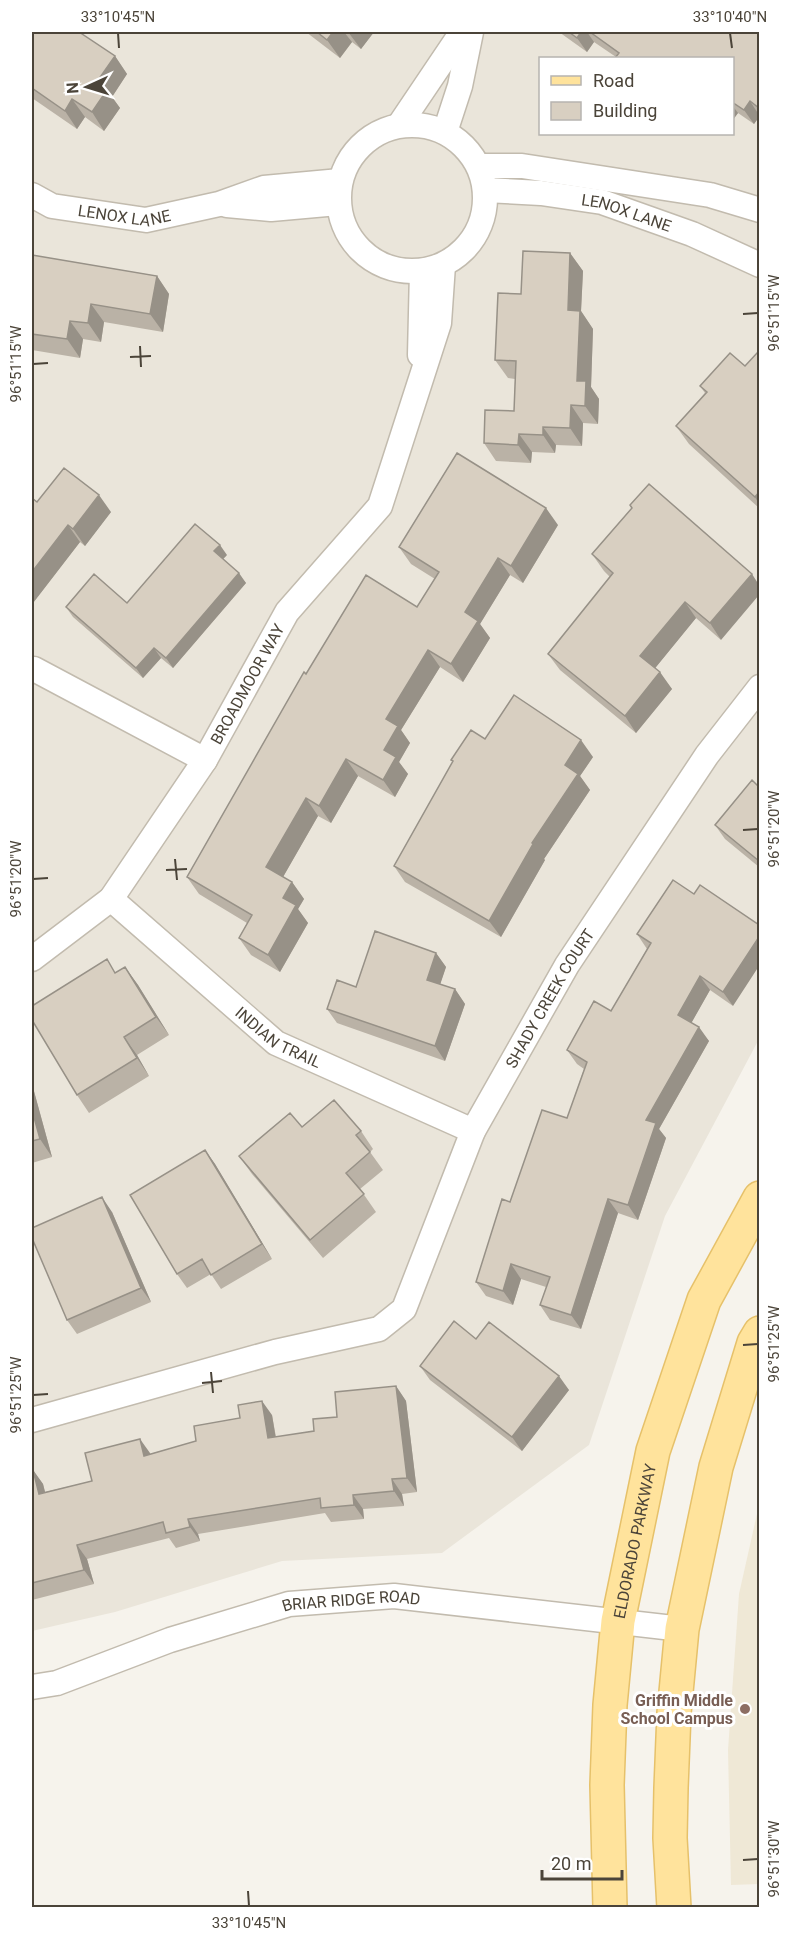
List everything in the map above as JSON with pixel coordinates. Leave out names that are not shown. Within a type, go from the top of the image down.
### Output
[{"type":"main road","name":"ELDORADO PARKWAY","points":[[610,1908],[607,1785],[610,1705],[618,1622],[654,1451],[665,1417],[704,1300],[759,1197]]},
{"type":"main road","points":[[674,1908],[670,1838],[671,1788],[674,1713],[682,1629],[716,1467],[759,1333]]},
{"type":"street","points":[[400,124],[462,32]]},
{"type":"street","points":[[445,132],[460,86],[471,32]]},
{"type":"street","points":[[400,124],[422,124],[445,132],[465,146],[479,166],[485,190],[484,213],[476,234],[462,252],[433,268],[398,270],[375,262],[357,247],[344,227],[339,192],[348,161],[361,143],[379,131],[400,124]]},
{"type":"street","name":"LENOX LANE","points":[[479,166],[522,166],[675,189],[710,195],[759,210]]},
{"type":"street","name":"LENOX LANE","points":[[485,190],[541,193],[602,202],[692,234],[759,265]]},
{"type":"street","name":"LENOX LANE","points":[[32,195],[52,206],[147,220],[219,204],[272,209],[339,192]]},
{"type":"street","name":"BROADMOOR WAY","points":[[32,959],[111,898],[205,760],[287,612],[380,506],[420,382],[433,268]]},
{"type":"street","points":[[32,670],[34,669],[205,760]]},
{"type":"street","name":"SHADY CREEK COURT","points":[[32,1420],[274,1352],[379,1329],[404,1309],[473,1131],[567,965],[707,755],[759,687]]},
{"type":"street","name":"INDIAN TRAIL","points":[[111,898],[276,1043],[473,1131]]},
{"type":"street","name":"BRIAR RIDGE ROAD","points":[[32,1687],[57,1683],[170,1640],[289,1604],[394,1596],[682,1629]]},
{"type":"shaded area","points":[[32,32],[760,32],[759,1039],[665,1216],[589,1445],[442,1553],[282,1561],[115,1612],[32,1631]]},
{"type":"shaded area","name":"Griffin Middle School Campus","points":[[759,1505],[759,1884],[731,1885],[728,1750],[739,1594]]},
{"type":"building","points":[[32,32],[79,32],[115,56],[96,83],[107,90],[92,112],[72,99],[65,111],[32,88]]},
{"type":"building","points":[[317,32],[333,32],[327,40]]},
{"type":"building","points":[[569,32],[581,32],[577,38]]},
{"type":"building","points":[[590,32],[759,32],[759,108],[750,101],[744,110],[734,103],[734,57],[616,57],[619,53]]},
{"type":"building","points":[[523,251],[570,253],[568,310],[580,311],[577,381],[586,381],[585,406],[571,405],[570,428],[543,427],[543,435],[519,434],[518,445],[484,443],[485,410],[514,411],[516,361],[495,360],[498,293],[521,294]]},
{"type":"building","points":[[32,255],[157,276],[150,314],[91,304],[88,323],[70,321],[67,339],[32,334]]},
{"type":"building","points":[[730,353],[745,366],[757,353],[759,355],[759,492],[755,497],[676,426],[707,392],[700,386]]},
{"type":"building","points":[[457,453],[546,508],[511,566],[498,558],[465,612],[478,621],[451,664],[428,650],[386,719],[398,726],[384,750],[396,757],[383,780],[346,759],[319,806],[306,798],[266,867],[292,882],[283,898],[296,905],[268,955],[239,938],[252,915],[187,877],[304,672],[306,674],[366,575],[417,607],[439,572],[399,547]]},
{"type":"building","points":[[64,468],[99,495],[73,529],[68,525],[32,572],[32,498],[37,502]]},
{"type":"building","points":[[649,484],[752,574],[710,623],[685,602],[640,656],[660,672],[625,716],[548,654],[613,573],[592,554],[632,508],[630,505]]},
{"type":"building","points":[[195,524],[220,545],[214,551],[239,573],[166,658],[154,648],[136,668],[66,607],[94,574],[127,603]]},
{"type":"building","points":[[514,695],[581,740],[565,765],[578,774],[532,843],[489,921],[394,866],[453,761],[451,760],[471,730],[485,739]]},
{"type":"building","points":[[752,780],[759,787],[759,861],[715,825]]},
{"type":"building","points":[[673,880],[694,894],[700,885],[759,925],[759,937],[723,992],[700,976],[678,1015],[699,1027],[646,1120],[656,1123],[628,1205],[608,1199],[571,1315],[540,1305],[550,1277],[511,1264],[503,1291],[476,1282],[502,1199],[510,1202],[542,1110],[567,1118],[587,1062],[567,1050],[594,1001],[611,1011],[651,943],[637,934]]},
{"type":"building","points":[[375,931],[436,953],[427,980],[455,989],[435,1046],[327,1009],[337,980],[356,987]]},
{"type":"building","points":[[107,959],[115,973],[125,967],[156,1017],[124,1037],[137,1058],[77,1095],[32,1020],[32,1006]]},
{"type":"building","points":[[334,1100],[361,1131],[356,1135],[370,1152],[346,1173],[364,1194],[310,1240],[239,1156],[290,1113],[302,1127]]},
{"type":"building","points":[[32,1110],[40,1139],[32,1141]]},
{"type":"building","points":[[205,1150],[262,1244],[211,1275],[202,1259],[177,1274],[130,1195]]},
{"type":"building","points":[[102,1197],[141,1288],[67,1320],[32,1238],[32,1228]]},
{"type":"building","points":[[454,1321],[476,1339],[489,1322],[559,1376],[512,1437],[420,1366]]},
{"type":"building","points":[[396,1386],[407,1478],[392,1479],[394,1491],[353,1495],[354,1505],[321,1508],[320,1498],[188,1519],[190,1527],[166,1533],[163,1522],[77,1545],[84,1570],[32,1583],[32,1470],[39,1494],[92,1481],[85,1453],[140,1439],[144,1456],[196,1441],[194,1426],[240,1418],[238,1405],[262,1401],[268,1438],[314,1431],[313,1419],[337,1417],[335,1392]]},
{"type":"place","name":"Griffin Middle School Campus","points":[[745,1709]]}]
